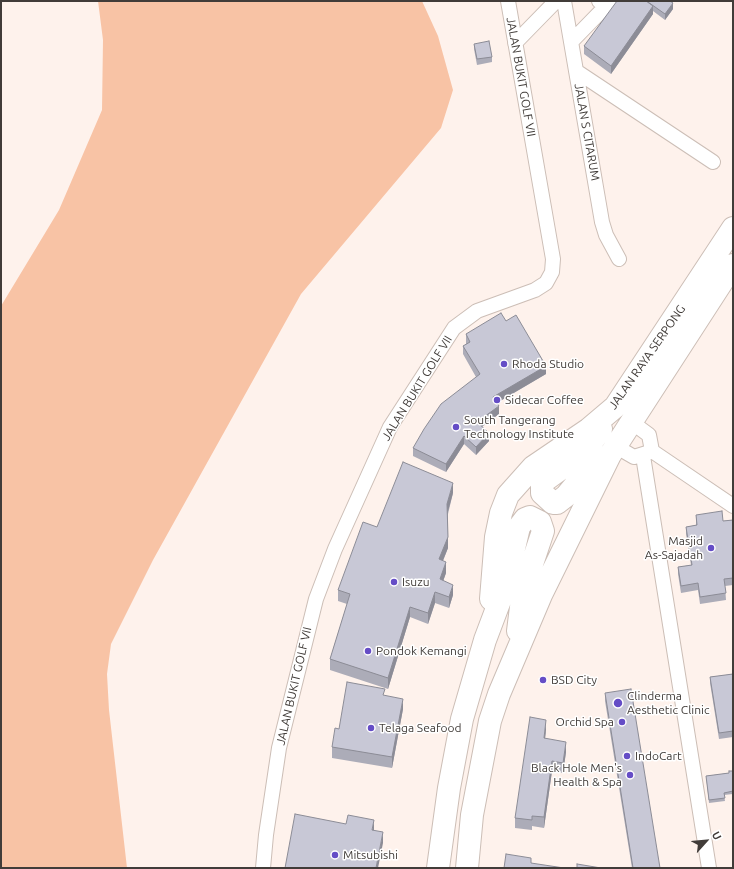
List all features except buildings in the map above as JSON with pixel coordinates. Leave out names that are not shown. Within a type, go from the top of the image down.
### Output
[{"type":"main road","name":"JALAN RAYA SERPONG","points":[[485,640],[494,572],[496,537],[501,512],[508,495],[533,467],[589,429],[615,407],[733,228]]},
{"type":"main road","name":"JALAN RAYA SERPONG","points":[[516,654],[541,595],[612,450],[733,265]]},
{"type":"main road","points":[[612,450],[590,466],[566,496],[557,503],[553,503],[542,493],[542,484],[544,481],[587,449],[598,435],[615,407]]},
{"type":"main road","points":[[438,868],[448,788],[462,719],[485,640],[505,587],[518,527],[525,519],[530,517],[535,518],[542,526],[543,531],[523,591],[516,654],[490,720],[472,814],[467,868]]},
{"type":"street","name":"JALAN BUKIT GOLF VII","points":[[263,868],[266,834],[279,748],[316,599],[335,549],[390,427],[454,328],[477,311],[535,290],[546,283],[552,272],[553,258],[508,1]]},
{"type":"street","points":[[515,43],[556,1]]},
{"type":"street","name":"JALAN S CITARUM","points":[[564,1],[602,222],[608,242],[619,259]]},
{"type":"street","points":[[571,42],[606,2]]},
{"type":"street","points":[[576,71],[713,162]]},
{"type":"street","name":"JALAN RAYA SERPONG","points":[[630,421],[649,435],[649,450]]},
{"type":"street","points":[[612,450],[634,457],[649,450]]},
{"type":"street","points":[[649,450],[733,506]]},
{"type":"street","points":[[649,450],[709,868]]},
{"type":"shaded area","points":[[98,1],[422,1],[438,36],[453,90],[441,128],[301,294],[153,560],[111,644],[107,674],[109,710],[127,868],[1,868],[1,306],[59,210],[102,110],[103,40]]},
{"type":"place","name":"Rhoda Studio","points":[[504,364]]},
{"type":"place","name":"Sidecar Coffee","points":[[497,400]]},
{"type":"place","name":"South Tangerang Technology Institute","points":[[456,427]]},
{"type":"place","name":"Masjid As-Sajadah","points":[[711,548]]},
{"type":"place","name":"Isuzu","points":[[394,582]]},
{"type":"place","name":"Pondok Kemangi","points":[[368,651]]},
{"type":"place","name":"BSD City","points":[[543,680]]},
{"type":"place","name":"Clinderma Aesthetic Clinic","points":[[618,703]]},
{"type":"place","name":"Orchid Spa","points":[[622,722]]},
{"type":"place","name":"Telaga Seafood","points":[[371,728]]},
{"type":"place","name":"IndoCart","points":[[627,756]]},
{"type":"place","name":"Black Hole Men's Health & Spa","points":[[630,775]]},
{"type":"place","name":"Mitsubishi","points":[[335,855]]}]
